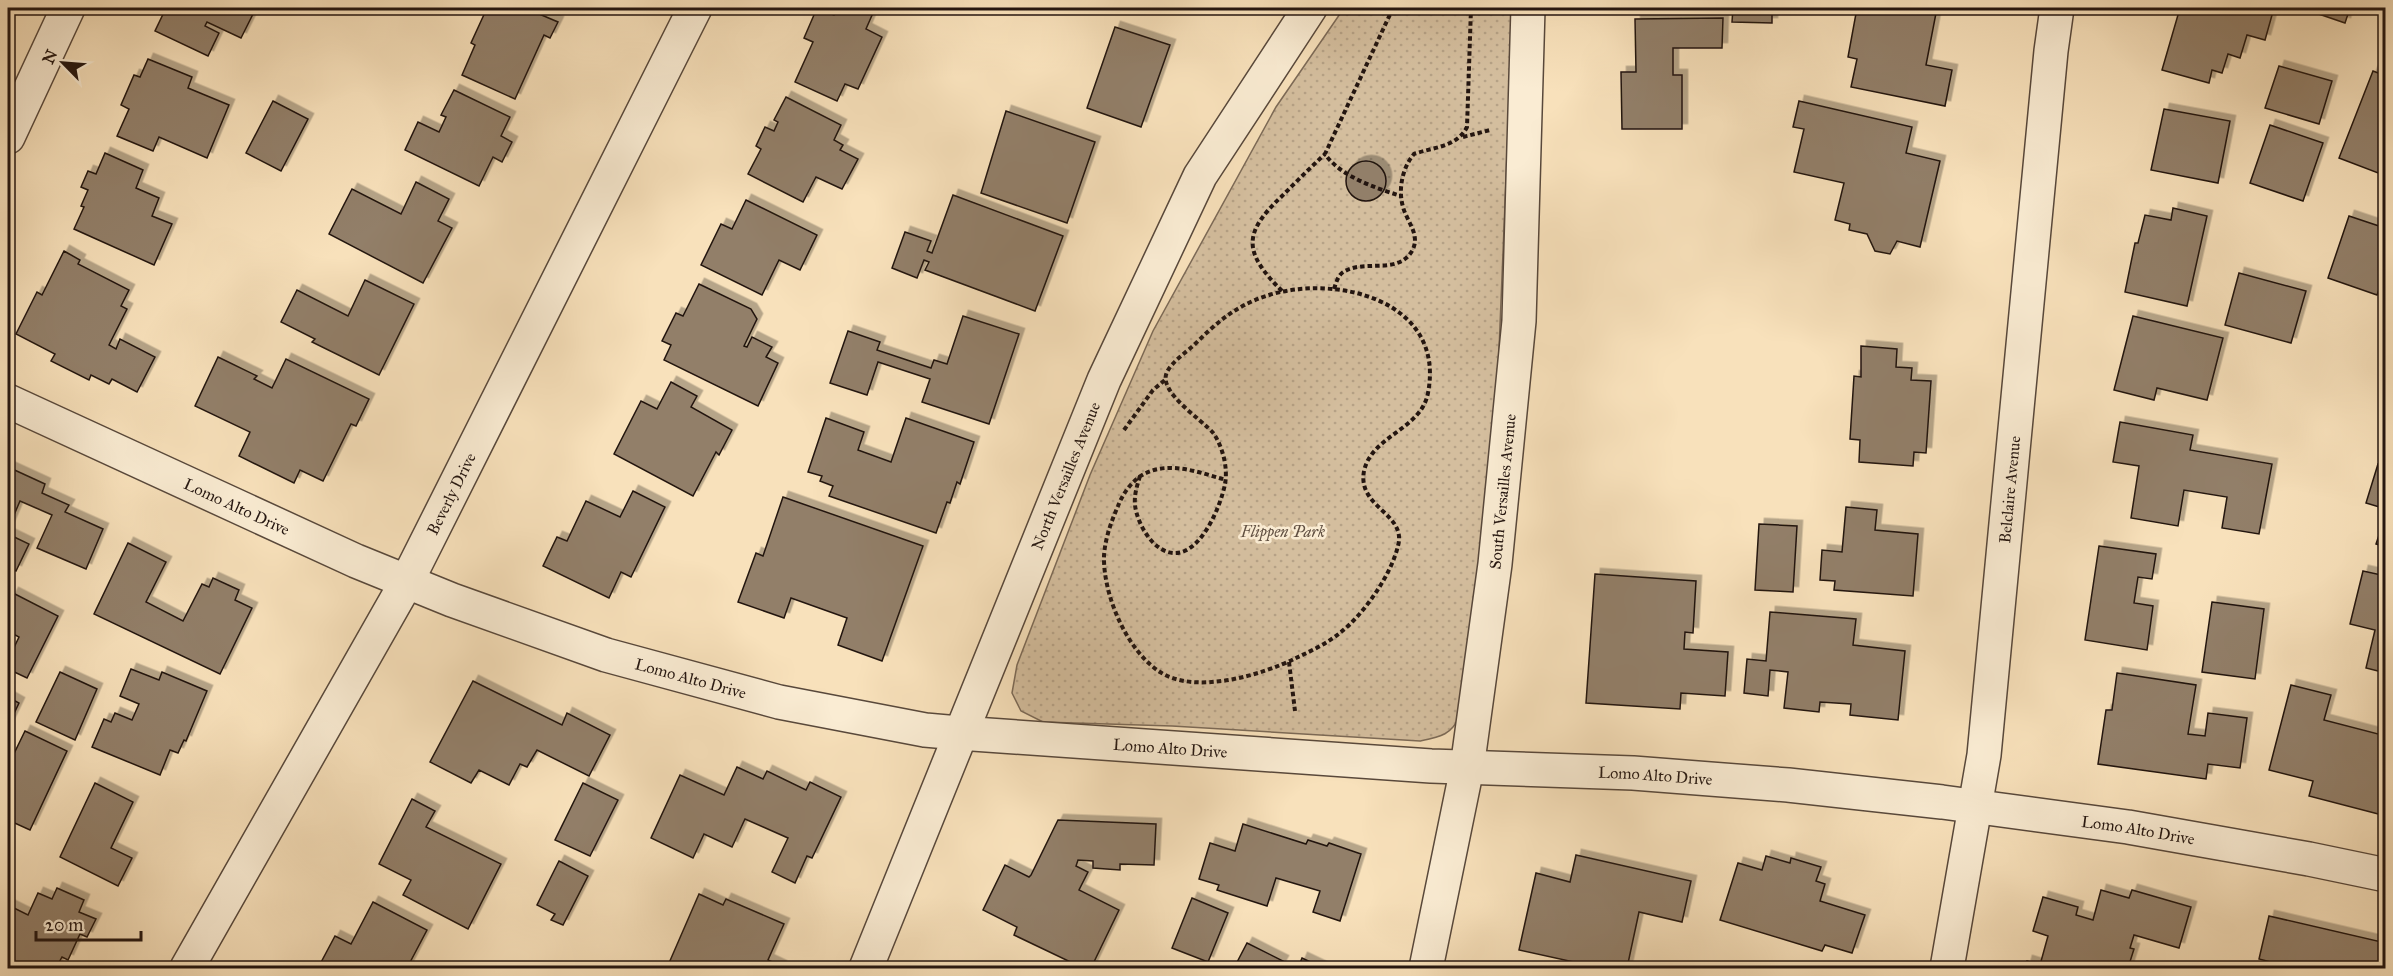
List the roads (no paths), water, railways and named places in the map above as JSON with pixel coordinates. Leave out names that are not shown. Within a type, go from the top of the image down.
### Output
[{"type":"street","points":[[8,137],[68,8]]},
{"type":"street","name":"Beverly Drive","points":[[187,969],[406,582],[695,8]]},
{"type":"street","name":"North Versailles Avenue","points":[[866,969],[959,733],[1104,380],[1200,176],[1310,8]]},
{"type":"street","name":"South Versailles Avenue","points":[[1426,969],[1467,768],[1495,564],[1519,321],[1528,8]]},
{"type":"street","name":"Belclaire Avenue","points":[[1947,969],[1984,756],[2057,8]]},
{"type":"street","name":"Lomo Alto Drive","points":[[8,401],[406,582],[606,655],[779,702],[925,730],[959,733],[1467,768],[1633,773],[1788,785],[2128,827],[2385,875]]},
{"type":"park label","name":"Flippen Park","points":[[1283,531]]}]
